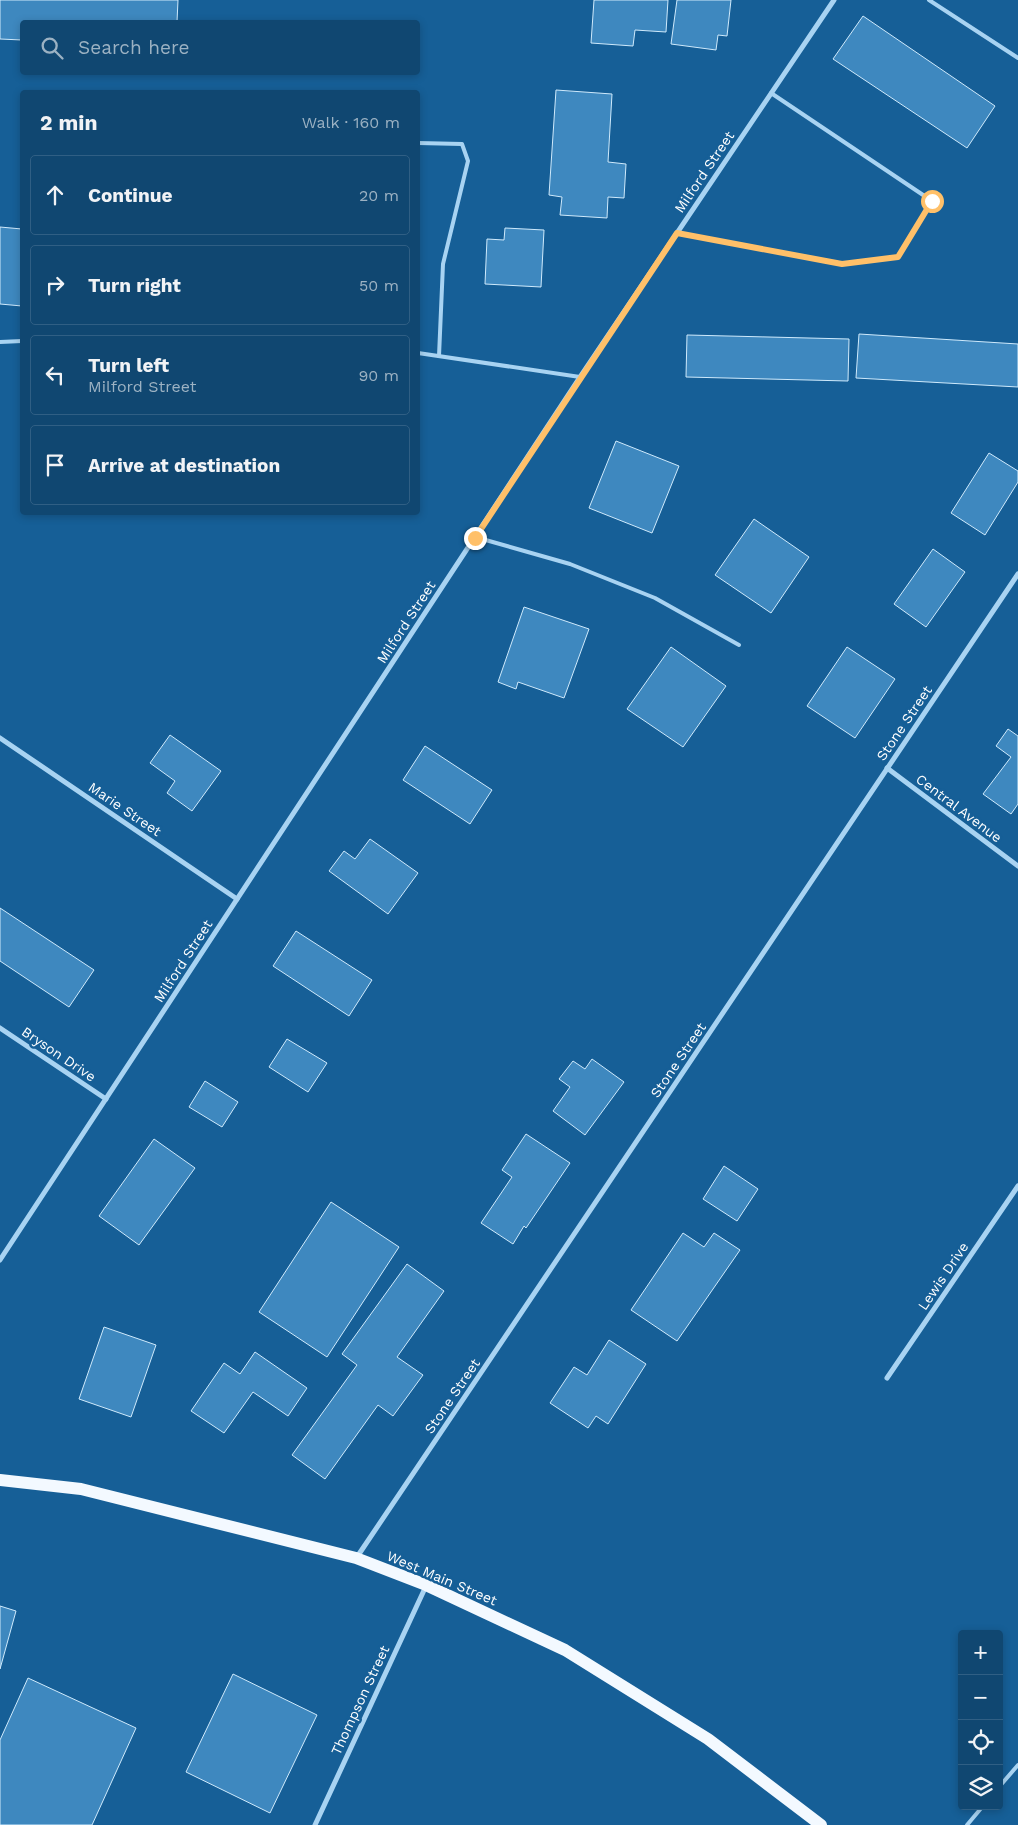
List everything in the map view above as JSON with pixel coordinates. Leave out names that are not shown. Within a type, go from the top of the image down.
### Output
[{"type":"main road","name":"West Main Street","points":[[0,1480],[81,1489],[356,1558],[426,1585],[565,1650],[708,1739],[821,1825]]},
{"type":"street","name":"Milford Street","points":[[0,1260],[580,377],[834,0]]},
{"type":"street","name":"Stone Street","points":[[356,1558],[1018,574]]},
{"type":"street","name":"Marie Street","points":[[0,738],[237,899]]},
{"type":"street","name":"Central Avenue","points":[[887,768],[1018,866]]},
{"type":"street","name":"Bryson Drive","points":[[0,1028],[106,1099]]},
{"type":"street","name":"Lewis Drive","points":[[887,1378],[1018,1186]]},
{"type":"street","name":"Thompson Street","points":[[315,1825],[426,1585]]},
{"type":"lane","points":[[929,0],[1018,58]]},
{"type":"lane","points":[[677,233],[842,264],[898,257],[932,201],[771,93]]},
{"type":"lane","points":[[420,143],[462,144],[468,161],[443,264],[439,356]]},
{"type":"lane","points":[[0,342],[20,341]]},
{"type":"lane","points":[[420,353],[580,377]]},
{"type":"lane","points":[[475,538],[570,564],[655,598],[740,645]]},
{"type":"lane","points":[[1003,1782],[1018,1765]]},
{"type":"lane","points":[[968,1825],[980,1810]]},
{"type":"building","points":[[0,0],[178,0],[177,20],[20,20],[20,40],[0,39]]},
{"type":"building","points":[[594,0],[668,0],[666,32],[635,30],[633,46],[591,43]]},
{"type":"building","points":[[677,0],[731,0],[727,36],[718,35],[716,50],[671,44]]},
{"type":"building","points":[[863,16],[995,106],[967,148],[833,59]]},
{"type":"building","points":[[556,90],[612,94],[608,162],[626,164],[624,198],[608,197],[607,218],[560,215],[562,197],[549,195]]},
{"type":"building","points":[[0,227],[20,229],[20,306],[0,304]]},
{"type":"building","points":[[505,228],[544,230],[541,287],[485,284],[487,239],[504,240]]},
{"type":"building","points":[[859,334],[1018,344],[1018,387],[856,378]]},
{"type":"building","points":[[687,335],[849,339],[848,381],[686,377]]},
{"type":"building","points":[[616,441],[679,466],[652,533],[589,508]]},
{"type":"building","points":[[989,453],[1018,471],[1018,482],[985,535],[951,513]]},
{"type":"building","points":[[754,519],[809,557],[771,613],[715,575]]},
{"type":"building","points":[[933,549],[965,572],[926,627],[894,604]]},
{"type":"building","points":[[524,607],[589,629],[564,698],[518,682],[516,689],[498,682]]},
{"type":"building","points":[[671,647],[726,686],[683,747],[627,709]]},
{"type":"building","points":[[847,647],[895,679],[855,738],[807,706]]},
{"type":"building","points":[[1008,729],[1018,736],[1018,804],[1011,814],[983,794],[1011,757],[996,746]]},
{"type":"building","points":[[170,735],[221,771],[192,811],[167,793],[175,781],[150,763]]},
{"type":"building","points":[[425,746],[492,790],[470,824],[403,780]]},
{"type":"building","points":[[370,839],[418,873],[388,914],[329,871],[344,851],[355,859]]},
{"type":"building","points":[[0,908],[94,970],[69,1007],[0,961]]},
{"type":"building","points":[[296,931],[372,980],[349,1016],[273,966]]},
{"type":"building","points":[[287,1039],[327,1063],[308,1092],[269,1067]]},
{"type":"building","points":[[592,1059],[624,1082],[585,1135],[553,1111],[570,1087],[559,1079],[573,1061],[585,1069]]},
{"type":"building","points":[[205,1081],[238,1102],[222,1127],[189,1107]]},
{"type":"building","points":[[526,1134],[570,1163],[513,1244],[481,1223],[512,1177],[502,1170]]},
{"type":"building","points":[[154,1139],[195,1168],[139,1245],[99,1216]]},
{"type":"building","points":[[724,1166],[758,1189],[737,1221],[703,1199]]},
{"type":"building","points":[[331,1202],[399,1247],[327,1357],[259,1312]]},
{"type":"building","points":[[683,1233],[704,1247],[714,1233],[740,1250],[677,1341],[631,1310]]},
{"type":"building","points":[[407,1264],[444,1291],[397,1357],[423,1375],[393,1416],[378,1405],[325,1479],[292,1455],[357,1365],[342,1354]]},
{"type":"building","points":[[104,1327],[156,1345],[131,1417],[79,1399]]},
{"type":"building","points":[[609,1340],[646,1364],[608,1424],[596,1416],[588,1428],[550,1403],[574,1367],[587,1375]]},
{"type":"building","points":[[255,1352],[307,1388],[288,1416],[253,1392],[224,1433],[191,1411],[224,1363],[240,1374]]},
{"type":"building","points":[[0,1606],[16,1611],[0,1669]]},
{"type":"building","points":[[233,1674],[317,1715],[270,1813],[186,1772]]},
{"type":"building","points":[[28,1678],[136,1728],[92,1825],[0,1825],[0,1740]]},
{"type":"route","points":[[475,538],[677,233],[842,264],[898,257],[932,201]]}]
